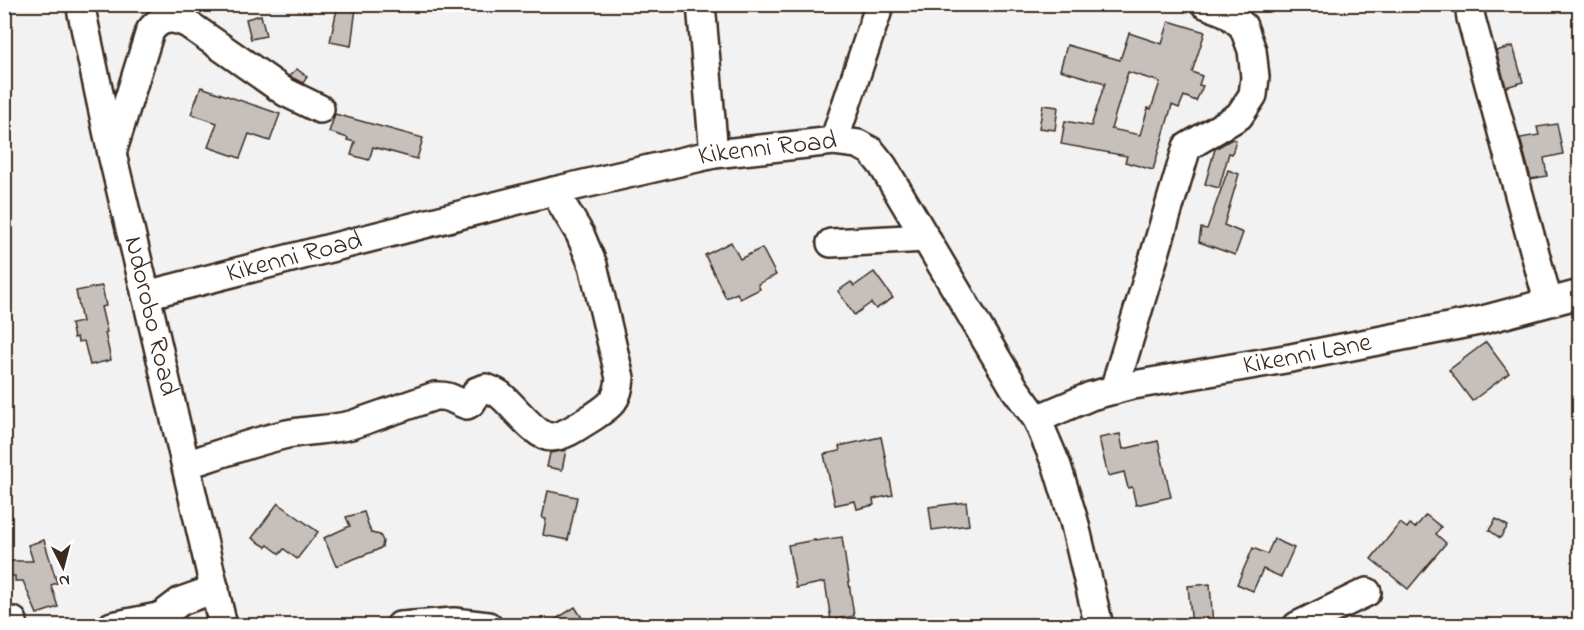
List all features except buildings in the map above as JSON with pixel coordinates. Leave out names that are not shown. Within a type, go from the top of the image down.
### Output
[{"type":"street","name":"Ndorobo Road","points":[[80,4],[111,154],[223,626]]},
{"type":"street","points":[[701,4],[714,154]]},
{"type":"street","points":[[834,141],[880,4]]},
{"type":"street","points":[[1114,390],[1187,147],[1239,116],[1253,95],[1255,77],[1252,50],[1243,26],[1227,13],[1205,4]]},
{"type":"street","points":[[1469,4],[1548,301]]},
{"type":"street","points":[[111,154],[150,31],[164,20],[172,19],[188,24],[285,92],[320,109]]},
{"type":"street","name":"Kikenni Road","points":[[146,295],[554,191],[714,154],[834,141],[858,144],[871,151],[883,166],[1015,389],[1037,419],[1058,466],[1074,521],[1099,626]]},
{"type":"street","points":[[186,465],[289,434],[351,425],[435,396],[443,395],[454,398],[466,405],[472,402],[477,391],[486,388],[499,394],[522,419],[546,436],[553,438],[578,426],[610,405],[618,393],[620,378],[593,265],[580,234],[554,191]]},
{"type":"street","points":[[831,243],[926,238]]},
{"type":"street","name":"Kikenni Lane","points":[[1037,419],[1091,396],[1128,386],[1291,358],[1467,323],[1580,294]]},
{"type":"street","points":[[112,626],[158,617],[181,600],[215,589]]},
{"type":"street","points":[[1297,626],[1366,592]]},
{"type":"street","points":[[399,626],[454,621],[488,626]]}]
